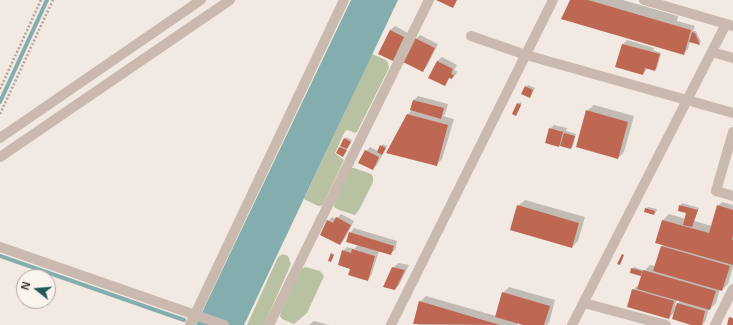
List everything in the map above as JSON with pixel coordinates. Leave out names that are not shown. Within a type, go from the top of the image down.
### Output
[{"type":"street","points":[[0,138],[201,0]]},
{"type":"street","points":[[0,157],[230,0]]},
{"type":"street","points":[[190,325],[344,0]]},
{"type":"street","points":[[269,325],[429,0]]},
{"type":"street","points":[[391,325],[553,0]]},
{"type":"street","points":[[572,325],[712,52],[730,25],[644,0]]},
{"type":"street","points":[[471,36],[526,54],[733,113]]},
{"type":"street","points":[[712,52],[733,58]]},
{"type":"street","points":[[733,132],[716,191],[733,196]]},
{"type":"street","points":[[0,247],[224,325]]},
{"type":"street","points":[[715,325],[733,289]]},
{"type":"street","points":[[584,302],[666,325]]},
{"type":"path","points":[[0,89],[42,0]]},
{"type":"path","points":[[0,114],[53,0]]},
{"type":"green space","points":[[372,54],[386,60],[389,68],[357,132],[355,133],[348,130],[345,131],[335,153],[344,160],[323,204],[318,206],[304,199]]},
{"type":"green space","points":[[351,168],[371,174],[373,177],[373,182],[355,215],[334,207],[334,199]]},
{"type":"green space","points":[[283,254],[288,256],[291,264],[264,325],[247,325],[278,257]]},
{"type":"green space","points":[[305,267],[320,271],[324,276],[307,313],[294,324],[282,319],[280,316],[299,271]]},
{"type":"water","points":[[351,0],[398,0],[244,325],[196,325]]},
{"type":"building","points":[[436,0],[457,0],[453,8]]},
{"type":"building","points":[[570,0],[588,0],[691,30],[684,55],[561,19]]},
{"type":"building","points":[[390,30],[404,37],[393,61],[378,54]]},
{"type":"building","points":[[692,32],[695,33],[700,45],[689,42]]},
{"type":"building","points":[[415,38],[435,48],[423,72],[403,62]]},
{"type":"building","points":[[622,44],[660,54],[655,71],[645,68],[643,75],[615,67]]},
{"type":"building","points":[[437,61],[453,69],[451,74],[454,75],[452,79],[449,78],[445,86],[428,78]]},
{"type":"building","points":[[525,86],[533,90],[530,98],[521,94]]},
{"type":"building","points":[[413,100],[444,108],[441,119],[410,110]]},
{"type":"building","points":[[517,103],[521,105],[516,116],[512,114]]},
{"type":"building","points":[[586,110],[628,122],[618,159],[576,147]]},
{"type":"building","points":[[407,114],[448,125],[437,166],[386,153]]},
{"type":"building","points":[[549,128],[563,132],[559,147],[545,143]]},
{"type":"building","points":[[564,133],[575,136],[571,149],[560,146]]},
{"type":"building","points":[[344,138],[351,142],[347,149],[340,146]]},
{"type":"building","points":[[380,145],[386,148],[382,155],[377,152]]},
{"type":"building","points":[[339,147],[347,150],[343,157],[336,153]]},
{"type":"building","points":[[365,150],[379,157],[373,170],[358,163]]},
{"type":"building","points":[[517,205],[579,223],[572,248],[510,230]]},
{"type":"building","points":[[679,205],[698,210],[692,227],[683,225],[686,213],[678,211]]},
{"type":"building","points":[[717,205],[733,210],[733,265],[655,243],[662,220],[709,233]]},
{"type":"building","points":[[645,208],[655,211],[654,215],[644,212]]},
{"type":"building","points":[[336,217],[351,225],[340,245],[320,235],[327,220],[333,223]]},
{"type":"building","points":[[349,232],[394,246],[391,255],[346,242]]},
{"type":"building","points":[[661,246],[730,266],[722,291],[653,271]]},
{"type":"building","points":[[352,249],[375,256],[368,281],[348,275],[350,269],[338,265],[342,250],[351,253]]},
{"type":"building","points":[[331,253],[334,255],[331,262],[328,261]]},
{"type":"building","points":[[622,254],[624,255],[620,265],[617,264]]},
{"type":"building","points":[[392,267],[405,270],[395,290],[383,287]]},
{"type":"building","points":[[631,268],[642,271],[641,276],[630,273]]},
{"type":"building","points":[[643,270],[716,291],[710,310],[637,289]]},
{"type":"building","points":[[632,289],[674,301],[669,319],[627,307]]},
{"type":"building","points":[[502,292],[550,306],[544,325],[523,325],[495,317]]},
{"type":"building","points":[[419,301],[500,325],[413,324]]},
{"type":"building","points":[[677,303],[705,311],[702,325],[691,325],[672,319]]},
{"type":"building","points":[[729,317],[733,318],[733,325],[727,325]]},
{"type":"waterway","points":[[0,102],[47,0]]},
{"type":"waterway","points":[[0,256],[184,320]]}]
